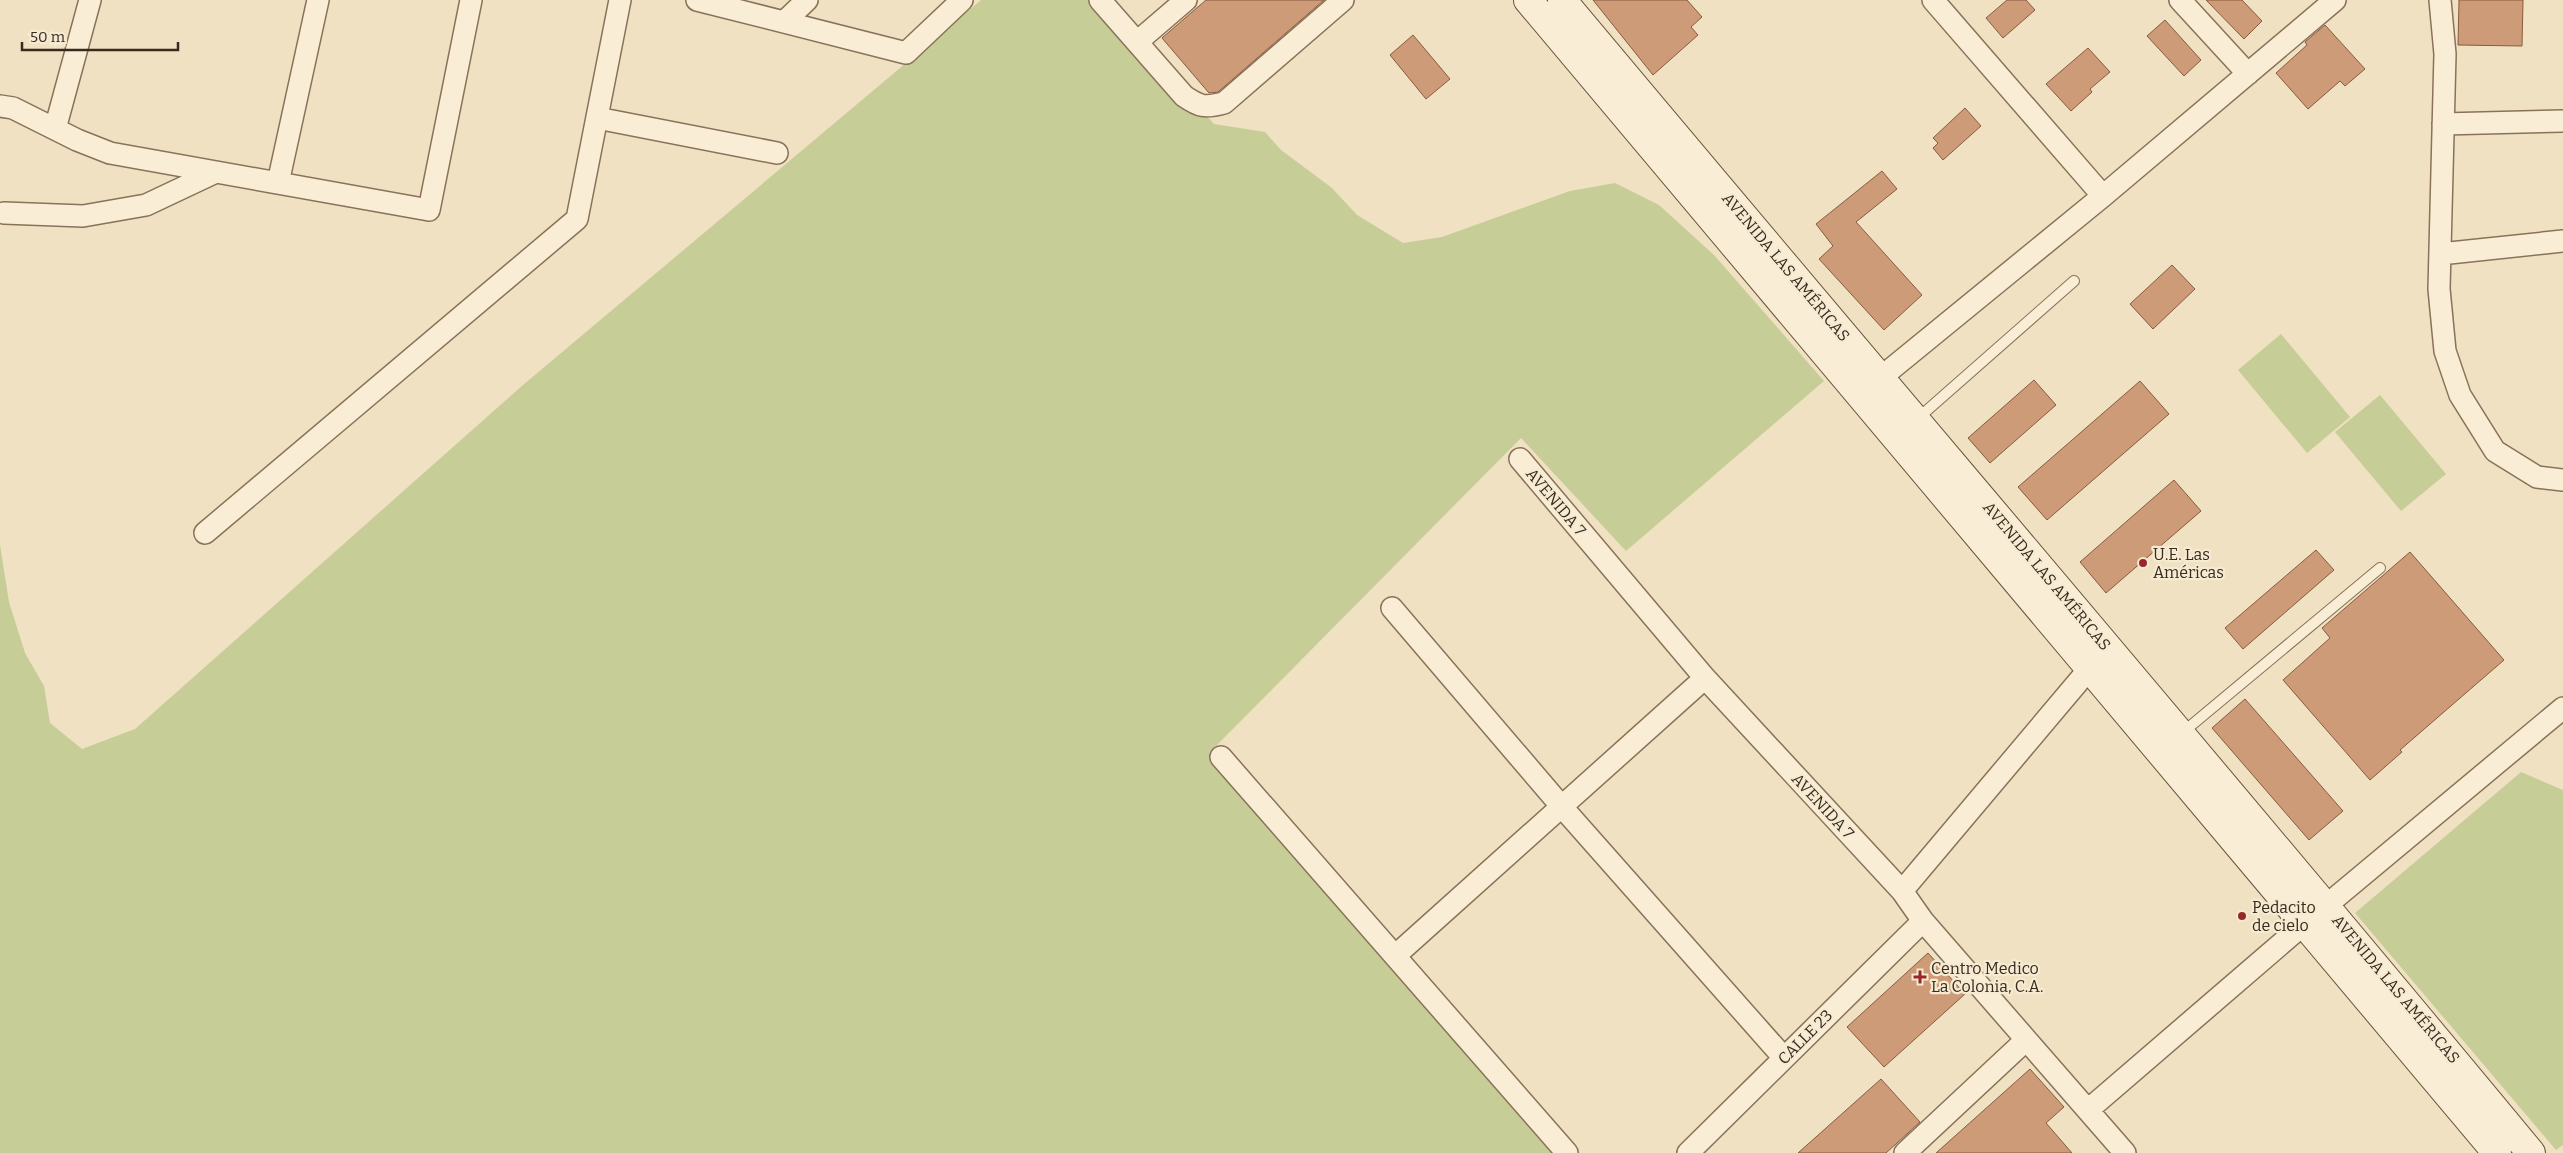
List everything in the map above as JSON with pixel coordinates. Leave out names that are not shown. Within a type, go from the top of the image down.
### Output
[{"type":"main road","name":"AVENIDA LAS AMÉRICAS","points":[[1528,0],[1869,386],[1916,421],[2326,905],[2532,1153]]},
{"type":"main road","name":"AVENIDA LAS AMÉRICAS","points":[[1565,1],[1869,386],[2089,669],[2497,1153]]},
{"type":"street","points":[[55,129],[90,0]]},
{"type":"street","points":[[278,183],[318,0]]},
{"type":"street","points":[[0,106],[13,108],[110,153],[430,210],[471,0]]},
{"type":"street","points":[[205,533],[577,219],[620,0]]},
{"type":"street","points":[[697,0],[906,53],[962,0]]},
{"type":"street","points":[[784,22],[807,0]]},
{"type":"street","points":[[1100,0],[1184,96],[1198,106],[1212,106],[1224,103],[1343,0]]},
{"type":"street","points":[[1137,42],[1186,0]]},
{"type":"street","points":[[1933,0],[2103,196]]},
{"type":"street","points":[[2180,0],[2248,74]]},
{"type":"street","points":[[1869,386],[2103,196],[2335,0]]},
{"type":"street","points":[[2440,0],[2445,54],[2439,290],[2445,351],[2460,395],[2495,451],[2537,477],[2563,480]]},
{"type":"street","points":[[597,118],[777,153]]},
{"type":"street","points":[[2443,124],[2563,121]]},
{"type":"street","points":[[4,213],[83,216],[146,205],[216,172]]},
{"type":"street","points":[[2440,254],[2563,241]]},
{"type":"street","name":"AVENIDA 7","points":[[1520,459],[1706,678],[1902,891],[1923,920],[2088,1110],[2122,1152]]},
{"type":"street","points":[[1392,608],[1562,806],[1784,1058]]},
{"type":"street","points":[[1902,891],[2089,669]]},
{"type":"street","points":[[1396,955],[1706,678]]},
{"type":"street","points":[[2088,1110],[2326,905],[2563,708]]},
{"type":"street","points":[[1221,757],[1396,955],[1567,1153]]},
{"type":"street","name":"CALLE 23","points":[[1688,1153],[1923,920]]},
{"type":"street","points":[[1905,1153],[2026,1040]]},
{"type":"lane","points":[[1916,421],[2074,281]]},
{"type":"lane","points":[[2181,734],[2380,568]]},
{"type":"green space","points":[[981,0],[1100,0],[1214,124],[1265,132],[1281,150],[1332,188],[1357,215],[1403,243],[1442,237],[1570,191],[1615,183],[1659,205],[1714,255],[1824,381],[1626,551],[1521,438],[1209,753],[1553,1153],[0,1153],[0,545],[9,602],[25,653],[44,686],[50,723],[82,749],[135,729],[523,385]]},
{"type":"green space","points":[[2281,334],[2350,417],[2307,453],[2238,370]]},
{"type":"green space","points":[[2380,395],[2446,474],[2401,511],[2335,432]]},
{"type":"green space","points":[[2521,772],[2563,790],[2563,1145],[2556,1150],[2355,913]]},
{"type":"building","points":[[1206,0],[1324,0],[1218,92],[1209,93],[1162,38]]},
{"type":"building","points":[[1593,0],[1687,0],[1702,17],[1691,27],[1698,35],[1653,75]]},
{"type":"building","points":[[2007,0],[2026,0],[2035,10],[2003,38],[1986,18]]},
{"type":"building","points":[[2206,0],[2242,0],[2262,21],[2244,39]]},
{"type":"building","points":[[2459,0],[2523,0],[2522,46],[2458,45]]},
{"type":"building","points":[[2165,20],[2201,60],[2184,76],[2147,36]]},
{"type":"building","points":[[2325,25],[2365,69],[2345,86],[2340,81],[2308,109],[2276,73],[2307,45],[2305,42]]},
{"type":"building","points":[[1413,35],[1450,79],[1426,99],[1390,55]]},
{"type":"building","points":[[2088,48],[2110,72],[2090,89],[2092,92],[2071,111],[2046,84]]},
{"type":"building","points":[[1965,108],[1981,126],[1943,160],[1933,148],[1938,143],[1933,138]]},
{"type":"building","points":[[1882,171],[1897,189],[1856,222],[1922,295],[1884,330],[1819,259],[1833,246],[1816,224]]},
{"type":"building","points":[[2172,265],[2195,289],[2153,329],[2130,304]]},
{"type":"building","points":[[2034,380],[2056,405],[1990,463],[1968,438]]},
{"type":"building","points":[[2140,381],[2169,414],[2047,520],[2018,487]]},
{"type":"building","points":[[2174,480],[2201,511],[2106,593],[2080,562]]},
{"type":"building","points":[[2316,550],[2334,570],[2243,649],[2225,628]]},
{"type":"building","points":[[2410,552],[2504,660],[2400,750],[2402,752],[2370,780],[2283,680],[2330,638],[2322,628]]},
{"type":"building","points":[[2245,699],[2343,811],[2309,840],[2212,728]]},
{"type":"building","points":[[1928,953],[1965,994],[1884,1067],[1847,1027]]},
{"type":"building","points":[[2030,1069],[2064,1107],[2046,1123],[2072,1153],[1936,1153]]},
{"type":"building","points":[[1881,1079],[1920,1122],[1886,1153],[1798,1153]]},
{"type":"place","name":"U.E. Las Américas","points":[[2143,563]]},
{"type":"place","name":"Pedacito de cielo","points":[[2242,916]]},
{"type":"place","name":"Centro Medico La Colonia, C.A.","points":[[1920,977]]}]
